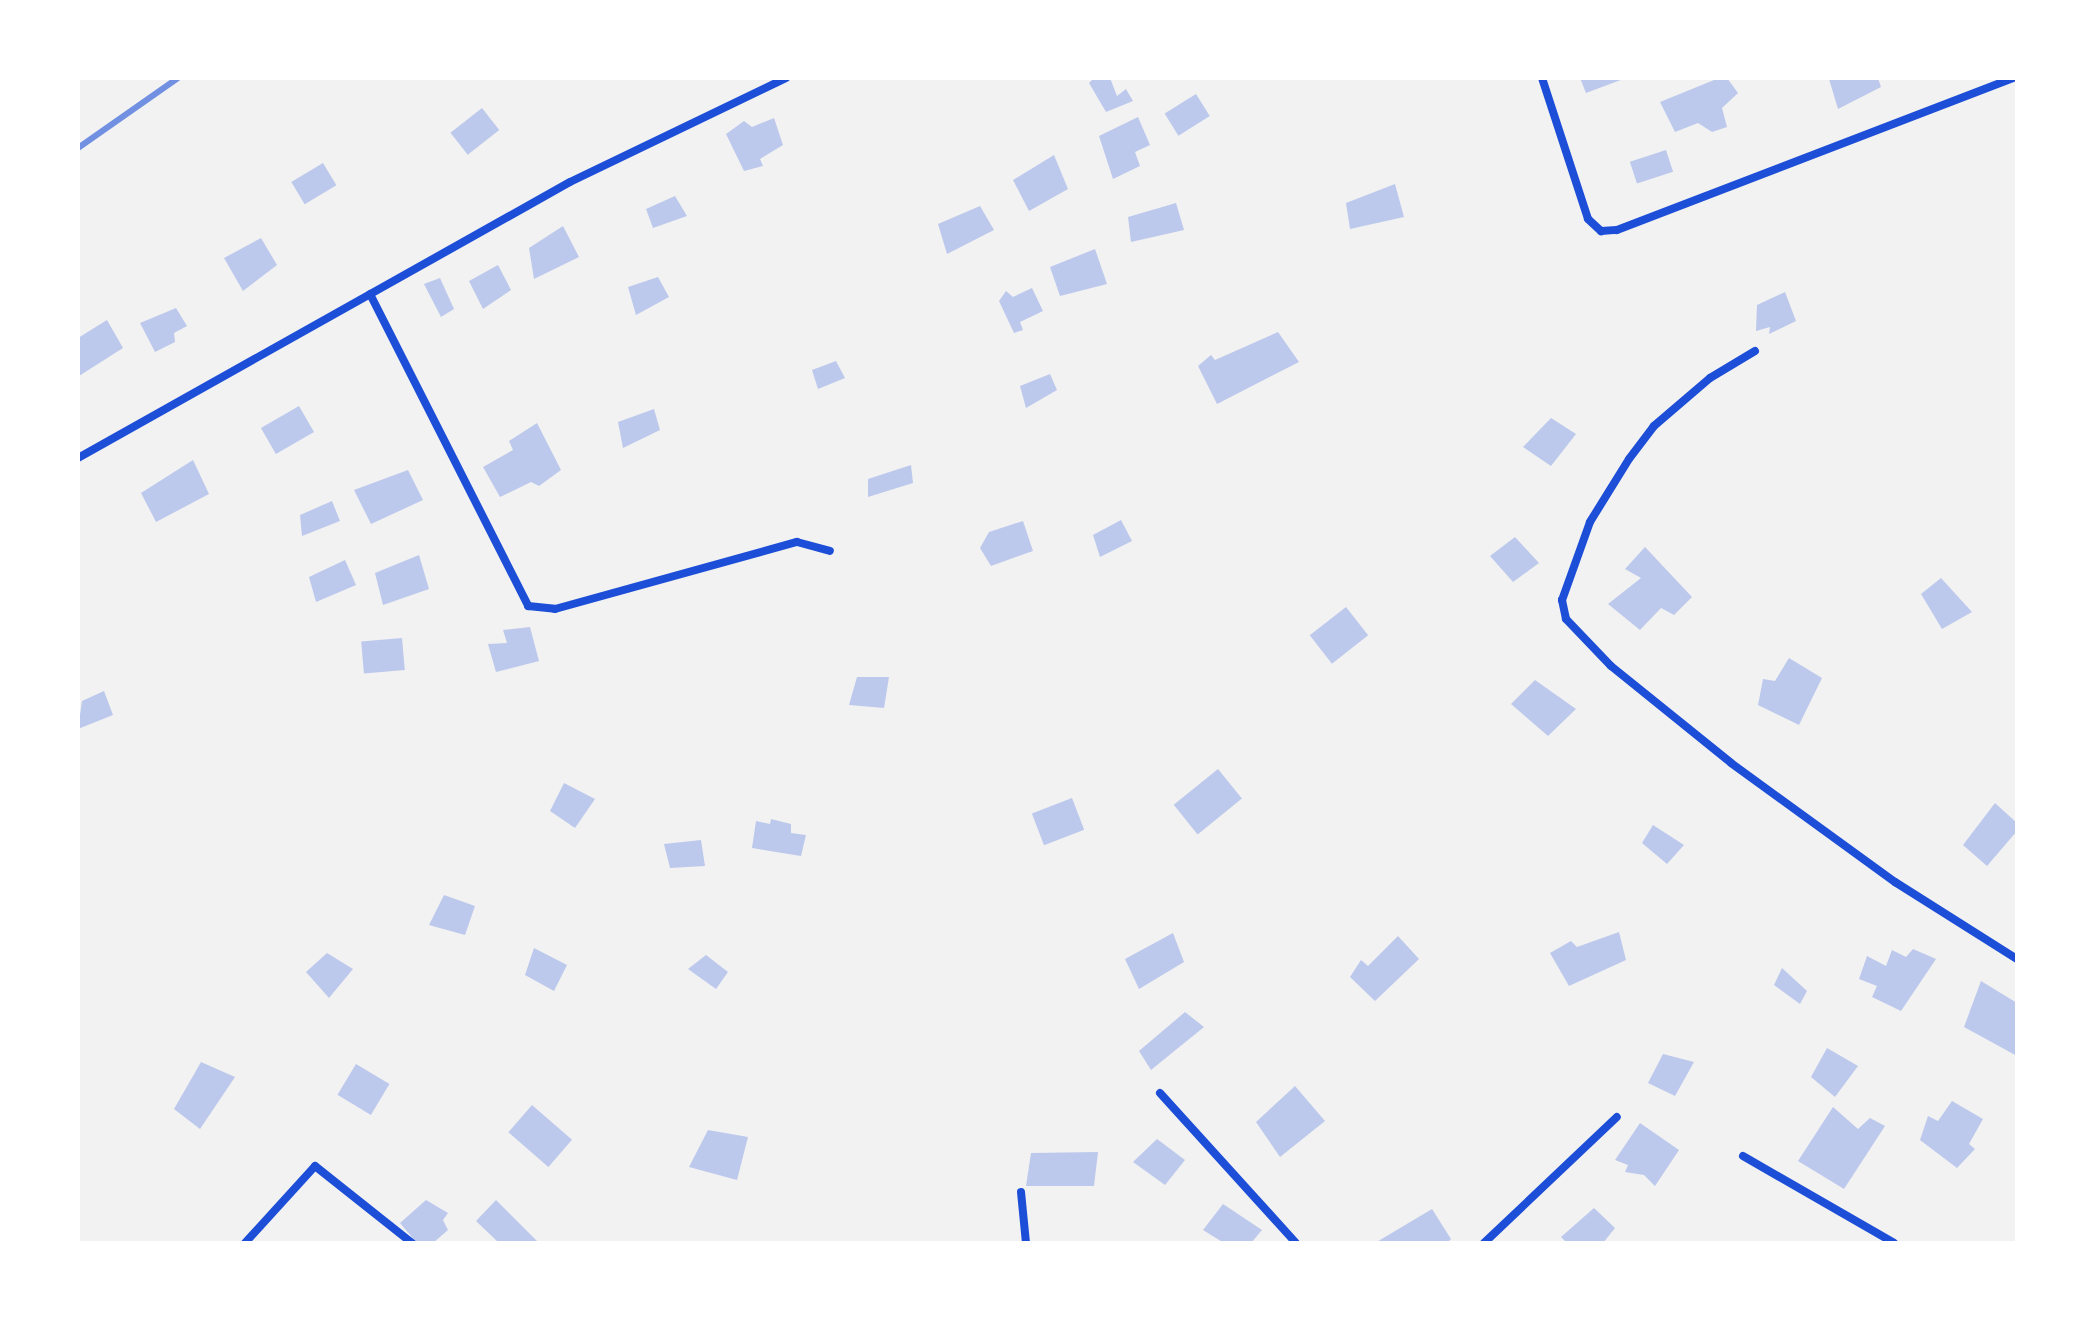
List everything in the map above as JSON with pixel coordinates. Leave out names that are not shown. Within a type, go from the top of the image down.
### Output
[{"type":"street","points":[[78,458],[570,182],[786,78]]},
{"type":"street","points":[[1542,78],[1588,219],[1601,231],[1617,230],[2014,78]]},
{"type":"street","points":[[370,294],[528,606],[540,610],[570,605],[797,542],[830,551]]},
{"type":"street","points":[[1755,351],[1688,397],[1654,426],[1629,459],[1590,522],[1562,600],[1566,619],[1611,666],[1731,763],[1895,882],[2017,959]]},
{"type":"street","points":[[1160,1093],[1296,1243]]},
{"type":"street","points":[[1484,1243],[1617,1117]]},
{"type":"street","points":[[1743,1156],[1894,1243]]},
{"type":"street","points":[[245,1243],[315,1166],[412,1243]]},
{"type":"street","points":[[1021,1192],[1026,1243]]},
{"type":"building","points":[[1094,78],[1110,78],[1117,96],[1126,89],[1133,101],[1106,112],[1089,83]]},
{"type":"building","points":[[1580,78],[1626,78],[1586,93]]},
{"type":"building","points":[[1719,78],[1727,78],[1738,93],[1722,108],[1727,127],[1712,132],[1698,123],[1675,132],[1660,102]]},
{"type":"building","points":[[1878,78],[1881,87],[1838,109],[1829,79]]},
{"type":"building","points":[[1196,94],[1210,116],[1178,136],[1165,114]]},
{"type":"building","points":[[482,108],[499,130],[468,155],[450,133]]},
{"type":"building","points":[[1138,117],[1150,145],[1135,152],[1140,166],[1113,179],[1099,136]]},
{"type":"building","points":[[774,118],[783,145],[760,159],[763,166],[744,171],[726,134],[744,121],[752,127]]},
{"type":"building","points":[[1666,150],[1673,172],[1637,184],[1630,162]]},
{"type":"building","points":[[1054,155],[1068,189],[1029,211],[1013,180]]},
{"type":"building","points":[[323,163],[336,185],[305,204],[291,182]]},
{"type":"building","points":[[1395,184],[1404,217],[1350,229],[1346,203]]},
{"type":"building","points":[[675,196],[687,216],[653,228],[646,209]]},
{"type":"building","points":[[1176,203],[1184,230],[1131,242],[1128,217]]},
{"type":"building","points":[[980,206],[994,230],[947,254],[938,224]]},
{"type":"building","points":[[563,226],[579,257],[534,279],[529,248]]},
{"type":"building","points":[[261,238],[277,265],[243,291],[224,258]]},
{"type":"building","points":[[1095,249],[1107,284],[1060,296],[1050,267]]},
{"type":"building","points":[[498,265],[511,290],[483,309],[469,281]]},
{"type":"building","points":[[658,277],[669,297],[636,315],[628,287]]},
{"type":"building","points":[[440,278],[454,309],[441,317],[424,284]]},
{"type":"building","points":[[1032,288],[1043,311],[1020,322],[1023,330],[1014,333],[999,301],[1006,291],[1013,297]]},
{"type":"building","points":[[1785,292],[1796,321],[1769,334],[1770,327],[1756,331],[1757,305]]},
{"type":"building","points":[[176,308],[187,326],[174,333],[175,342],[155,352],[140,323]]},
{"type":"building","points":[[107,320],[123,348],[79,376],[78,338]]},
{"type":"building","points":[[1278,332],[1299,362],[1217,404],[1198,366],[1211,355],[1215,360]]},
{"type":"building","points":[[836,361],[845,378],[818,389],[812,370]]},
{"type":"building","points":[[1050,374],[1057,390],[1026,408],[1020,386]]},
{"type":"building","points":[[299,406],[314,432],[276,454],[261,428]]},
{"type":"building","points":[[654,409],[660,430],[623,448],[618,422]]},
{"type":"building","points":[[1551,418],[1576,434],[1551,466],[1523,447]]},
{"type":"building","points":[[537,423],[561,470],[539,486],[531,482],[500,497],[483,467],[513,450],[509,441]]},
{"type":"building","points":[[193,460],[209,494],[156,522],[141,493]]},
{"type":"building","points":[[911,465],[913,483],[868,497],[868,479]]},
{"type":"building","points":[[408,470],[423,500],[371,524],[354,490]]},
{"type":"building","points":[[332,501],[340,521],[302,536],[300,515]]},
{"type":"building","points":[[1121,520],[1132,541],[1100,557],[1093,535]]},
{"type":"building","points":[[1023,521],[1033,551],[991,566],[980,548],[989,532]]},
{"type":"building","points":[[1515,537],[1539,563],[1513,582],[1490,556]]},
{"type":"building","points":[[1645,547],[1692,597],[1674,615],[1661,608],[1640,630],[1608,604],[1641,578],[1625,569]]},
{"type":"building","points":[[419,555],[429,589],[383,605],[375,573]]},
{"type":"building","points":[[345,560],[356,585],[316,602],[309,577]]},
{"type":"building","points":[[1941,578],[1972,612],[1942,629],[1921,594]]},
{"type":"building","points":[[1346,607],[1368,635],[1332,664],[1310,635]]},
{"type":"building","points":[[530,627],[539,661],[496,672],[488,644],[507,643],[503,630]]},
{"type":"building","points":[[402,638],[405,670],[364,673],[361,642]]},
{"type":"building","points":[[1789,658],[1822,678],[1799,725],[1758,705],[1763,679],[1775,681]]},
{"type":"building","points":[[857,677],[889,677],[884,708],[849,705]]},
{"type":"building","points":[[1535,680],[1576,709],[1548,736],[1511,704]]},
{"type":"building","points":[[104,691],[113,715],[78,729],[82,701]]},
{"type":"building","points":[[1218,769],[1242,799],[1198,834],[1174,805]]},
{"type":"building","points":[[564,783],[595,799],[575,828],[550,811]]},
{"type":"building","points":[[1072,798],[1084,830],[1044,845],[1032,813]]},
{"type":"building","points":[[1995,803],[2017,823],[2017,831],[1987,866],[1963,845]]},
{"type":"building","points":[[771,819],[791,824],[791,833],[806,835],[801,856],[752,848],[756,821],[770,824]]},
{"type":"building","points":[[1653,825],[1684,845],[1667,864],[1642,843]]},
{"type":"building","points":[[701,840],[705,866],[670,868],[664,844]]},
{"type":"building","points":[[444,895],[475,906],[465,935],[429,925]]},
{"type":"building","points":[[1619,932],[1626,960],[1569,986],[1550,953],[1571,941],[1577,947]]},
{"type":"building","points":[[1173,933],[1184,962],[1139,989],[1125,959]]},
{"type":"building","points":[[1398,936],[1419,959],[1375,1001],[1350,977],[1361,960],[1368,966]]},
{"type":"building","points":[[534,948],[567,965],[554,991],[525,975]]},
{"type":"building","points":[[1913,949],[1936,959],[1901,1011],[1872,997],[1877,986],[1859,979],[1867,956],[1886,966],[1892,950],[1906,957]]},
{"type":"building","points":[[327,953],[353,969],[329,998],[306,972]]},
{"type":"building","points":[[706,955],[728,972],[716,989],[688,969]]},
{"type":"building","points":[[1782,968],[1807,991],[1800,1004],[1774,985]]},
{"type":"building","points":[[1981,981],[2017,1003],[2017,1056],[1964,1027]]},
{"type":"building","points":[[1185,1012],[1204,1027],[1151,1070],[1139,1051]]},
{"type":"building","points":[[1827,1048],[1858,1066],[1835,1097],[1811,1077]]},
{"type":"building","points":[[1663,1054],[1694,1062],[1675,1096],[1648,1083]]},
{"type":"building","points":[[201,1062],[235,1077],[200,1129],[174,1109]]},
{"type":"building","points":[[356,1064],[389,1084],[371,1115],[337,1095]]},
{"type":"building","points":[[1295,1086],[1325,1121],[1280,1157],[1256,1122]]},
{"type":"building","points":[[1952,1101],[1983,1119],[1969,1144],[1975,1149],[1957,1168],[1920,1140],[1928,1116],[1938,1121]]},
{"type":"building","points":[[532,1105],[572,1140],[548,1167],[508,1132]]},
{"type":"building","points":[[1833,1107],[1858,1129],[1870,1118],[1885,1126],[1844,1189],[1798,1161]]},
{"type":"building","points":[[1640,1123],[1679,1150],[1655,1186],[1644,1175],[1625,1172],[1628,1165],[1615,1160]]},
{"type":"building","points":[[708,1130],[748,1137],[737,1180],[689,1167]]},
{"type":"building","points":[[1157,1139],[1185,1160],[1165,1185],[1133,1162]]},
{"type":"building","points":[[1098,1152],[1094,1186],[1026,1186],[1031,1153]]},
{"type":"building","points":[[426,1200],[448,1213],[443,1220],[448,1230],[433,1243],[417,1243],[400,1223]]},
{"type":"building","points":[[496,1200],[539,1243],[499,1243],[476,1221]]},
{"type":"building","points":[[1223,1204],[1262,1230],[1251,1243],[1224,1243],[1203,1230]]},
{"type":"building","points":[[1594,1208],[1615,1228],[1603,1243],[1567,1243],[1561,1237]]},
{"type":"building","points":[[1432,1209],[1451,1239],[1447,1243],[1375,1243]]},
{"type":"railway","points":[[78,148],[178,78]]}]
